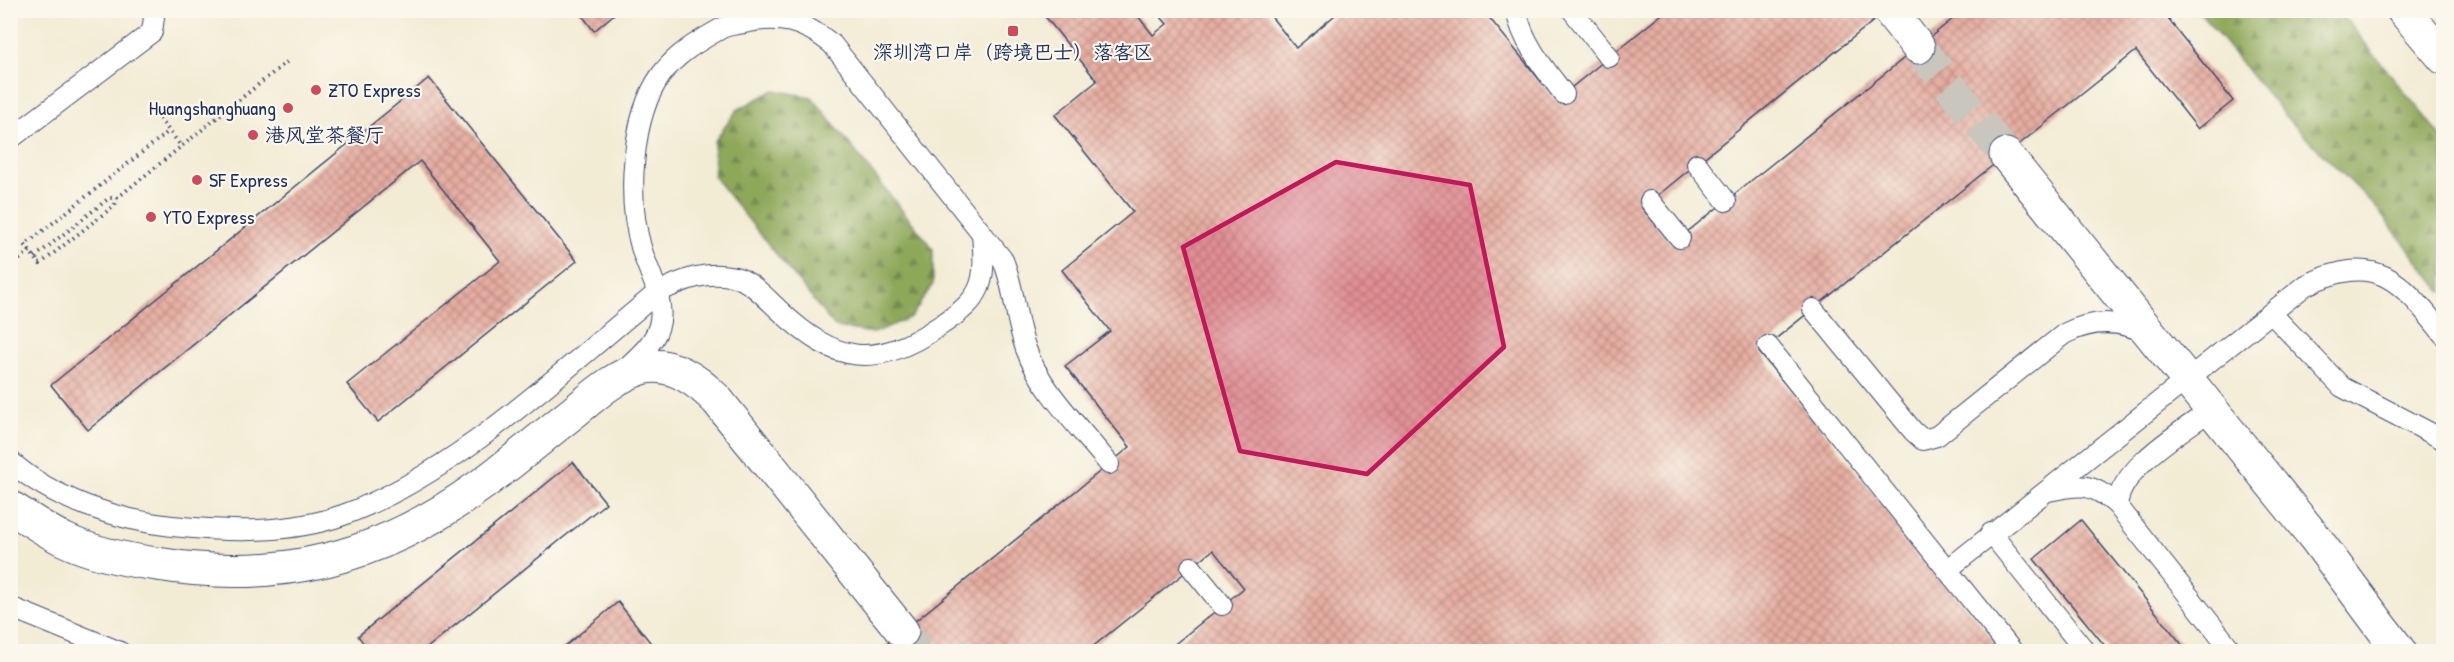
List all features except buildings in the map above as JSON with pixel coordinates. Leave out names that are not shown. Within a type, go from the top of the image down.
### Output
[{"type":"main road","points":[[1888,10],[1918,47]]},
{"type":"main road","points":[[2403,10],[2444,58]]},
{"type":"main road","points":[[2006,154],[2316,539],[2400,651]]},
{"type":"main road","points":[[10,507],[66,541],[131,560],[200,571],[250,573],[295,568],[365,548],[394,537],[480,486],[611,382],[645,367],[667,368],[689,376],[704,387],[902,631]]},
{"type":"lane","points":[[10,139],[152,32],[156,10]]},
{"type":"lane","points":[[1516,10],[1520,28],[1535,57],[1564,94]]},
{"type":"lane","points":[[1572,10],[1609,57]]},
{"type":"lane","points":[[611,382],[647,348],[656,335],[660,322],[657,293],[641,247],[633,214],[634,170],[642,114],[661,76],[690,46],[726,26],[761,19],[787,20],[814,29],[832,44],[1003,260],[1012,281],[1025,347],[1035,370],[1108,464]]},
{"type":"lane","points":[[1696,164],[1726,201]]},
{"type":"lane","points":[[1650,201],[1680,238]]},
{"type":"lane","points":[[10,461],[54,491],[99,509],[150,524],[229,532],[291,526],[342,516],[394,492],[448,460],[657,293],[682,279],[709,274],[738,277],[761,293],[801,331],[819,342],[838,353],[871,356],[902,347],[961,312],[980,290],[985,267],[982,234]]},
{"type":"lane","points":[[1947,570],[2042,492],[2306,285],[2331,273],[2359,269],[2383,274],[2411,294],[2444,335]]},
{"type":"lane","points":[[1813,309],[1913,431],[1923,440],[1937,436],[2064,334],[2083,324],[2103,321],[2123,325],[2144,332],[2158,342]]},
{"type":"lane","points":[[2271,313],[2342,387],[2444,440]]},
{"type":"lane","points":[[1768,346],[2013,651]]},
{"type":"lane","points":[[2118,505],[2124,482],[2138,467],[2212,408]]},
{"type":"lane","points":[[2042,492],[2078,484],[2101,490],[2118,505],[2233,651]]},
{"type":"lane","points":[[1991,533],[2086,651]]},
{"type":"lane","points":[[1191,567],[1222,605]]},
{"type":"lane","points":[[10,607],[120,651]]},
{"type":"path","points":[[169,131],[25,245],[40,264],[115,205],[117,198],[289,60]]},
{"type":"path","points":[[156,114],[181,146]]},
{"type":"path","points":[[34,257],[110,198],[117,198]]},
{"type":"path","points":[[10,267],[30,251]]},
{"type":"highlighted area","points":[[1336,162],[1470,185],[1504,347],[1367,474],[1240,451],[1183,247]]},
{"type":"green space","points":[[2199,11],[2339,11],[2443,139],[2443,292],[2372,203],[2284,115]]},
{"type":"green space","points":[[774,90],[812,97],[933,249],[933,284],[911,317],[874,333],[835,327],[714,177],[714,142],[737,110]]},
{"type":"tunnel","points":[[1918,47],[2006,155]]},
{"type":"tunnel","points":[[902,631],[919,652]]},
{"type":"place","name":"深圳湾口岸（跨境巴士）落客区","points":[[1013,31]]},
{"type":"place","name":"ZTO Express","points":[[316,90]]},
{"type":"place","name":"Huangshanghuang","points":[[288,108]]},
{"type":"place","name":"港风堂茶餐厅","points":[[253,135]]},
{"type":"place","name":"SF Express","points":[[197,180]]},
{"type":"place","name":"YTO Express","points":[[151,217]]}]
